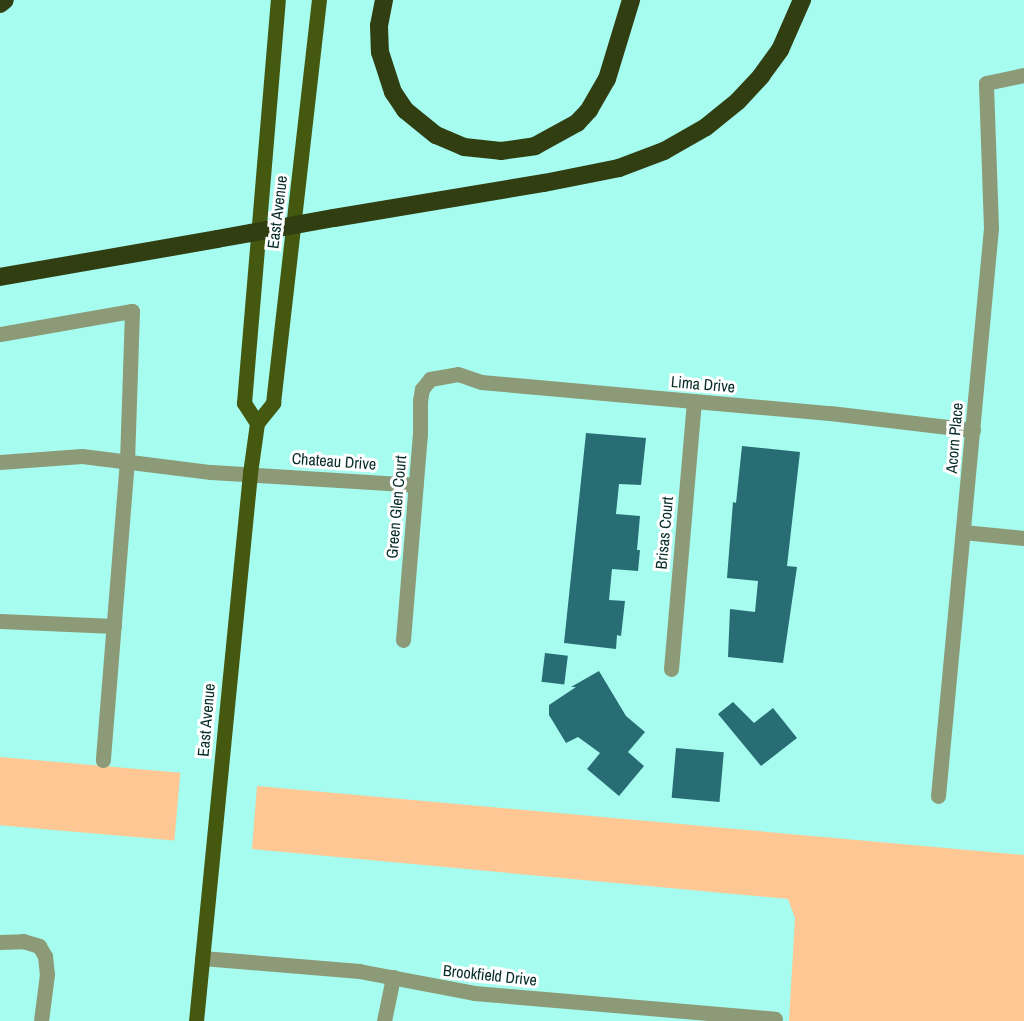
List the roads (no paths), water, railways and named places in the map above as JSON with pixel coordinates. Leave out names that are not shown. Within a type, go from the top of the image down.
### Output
[{"type":"highway","points":[[0,4],[5,0]]},
{"type":"highway","points":[[384,0],[379,26],[380,52],[393,92],[405,110],[436,135],[464,147],[501,151],[535,146],[577,123],[589,110],[607,80],[631,0]]},
{"type":"highway","points":[[0,277],[619,168],[664,151],[706,128],[738,101],[780,50],[802,0]]},
{"type":"main road","name":"East Avenue","points":[[257,423],[244,402],[278,0]]},
{"type":"main road","name":"East Avenue","points":[[196,1021],[250,473],[257,423],[273,403],[319,0]]},
{"type":"street","name":"Acorn Place","points":[[938,796],[991,228],[986,83],[1024,75]]},
{"type":"street","points":[[0,334],[132,311],[127,460],[103,759]]},
{"type":"street","name":"Lima Drive","points":[[430,379],[458,375],[481,382],[973,430]]},
{"type":"street","name":"Green Glen Court","points":[[403,640],[416,484],[420,402],[422,389],[430,379]]},
{"type":"street","name":"Brisas Court","points":[[671,669],[694,401]]},
{"type":"street","name":"Chateau Drive","points":[[0,462],[82,456],[127,460],[155,466],[416,484]]},
{"type":"street","points":[[963,532],[1024,538]]},
{"type":"street","points":[[0,621],[114,626]]},
{"type":"street","points":[[0,942],[22,941],[39,946],[45,956],[47,974],[41,1021]]},
{"type":"street","name":"Brookfield Drive","points":[[202,958],[359,971],[474,993],[652,1015],[775,1019]]},
{"type":"street","points":[[384,1021],[393,977]]}]
